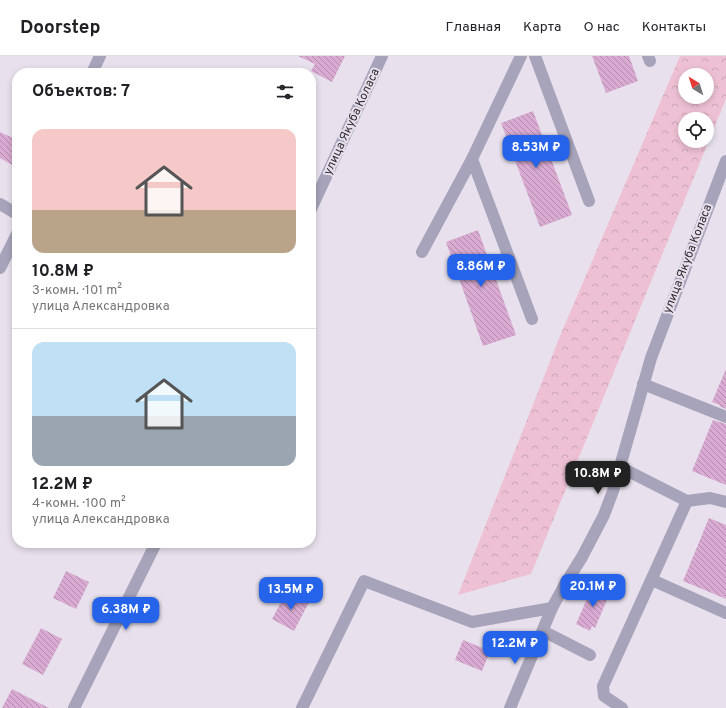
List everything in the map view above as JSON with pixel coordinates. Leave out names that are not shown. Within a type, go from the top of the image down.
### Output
[{"type":"street","points":[[94,68],[100,56]]},
{"type":"street","name":"улица Якуба Коласа","points":[[316,198],[382,56]]},
{"type":"street","points":[[422,252],[472,159],[521,56]]},
{"type":"street","points":[[535,56],[589,201]]},
{"type":"street","points":[[472,159],[532,319]]},
{"type":"street","name":"улица Якуба Коласа","points":[[510,708],[552,608],[597,529],[613,491],[651,358],[726,161]]},
{"type":"street","points":[[0,204],[12,211]]},
{"type":"street","points":[[0,268],[12,244]]},
{"type":"street","points":[[643,384],[726,416]]},
{"type":"street","points":[[620,466],[687,501],[710,498],[726,502]]},
{"type":"street","points":[[622,708],[604,696],[603,686],[687,501]]},
{"type":"street","points":[[74,708],[154,548]]},
{"type":"street","points":[[652,580],[726,613]]},
{"type":"street","points":[[302,708],[364,581],[472,622],[552,608]]},
{"type":"street","points":[[542,631],[590,654]]},
{"type":"green space","points":[[680,56],[726,56],[726,99],[714,128],[714,112],[678,112],[678,148],[706,148],[531,574],[458,595],[560,336]]},
{"type":"building","points":[[298,56],[345,56],[332,82],[316,74],[316,68],[313,68],[315,64]]},
{"type":"building","points":[[592,56],[629,56],[638,81],[606,93]]},
{"type":"building","points":[[533,111],[572,215],[540,227],[501,123]]},
{"type":"building","points":[[0,132],[12,138],[12,165],[0,158]]},
{"type":"building","points":[[478,230],[516,335],[483,346],[446,242]]},
{"type":"building","points":[[726,369],[726,409],[712,402]]},
{"type":"building","points":[[713,420],[726,424],[726,485],[692,471]]},
{"type":"building","points":[[709,518],[726,525],[726,599],[683,581]]},
{"type":"building","points":[[66,571],[89,582],[76,609],[53,598]]},
{"type":"building","points":[[593,585],[608,592],[607,594],[609,595],[595,628],[592,626],[590,631],[576,624]]},
{"type":"building","points":[[287,591],[309,602],[294,631],[272,619]]},
{"type":"building","points":[[41,628],[62,639],[43,675],[22,664]]},
{"type":"building","points":[[463,640],[490,651],[482,671],[455,660]]},
{"type":"building","points":[[12,689],[49,708],[2,708]]}]
